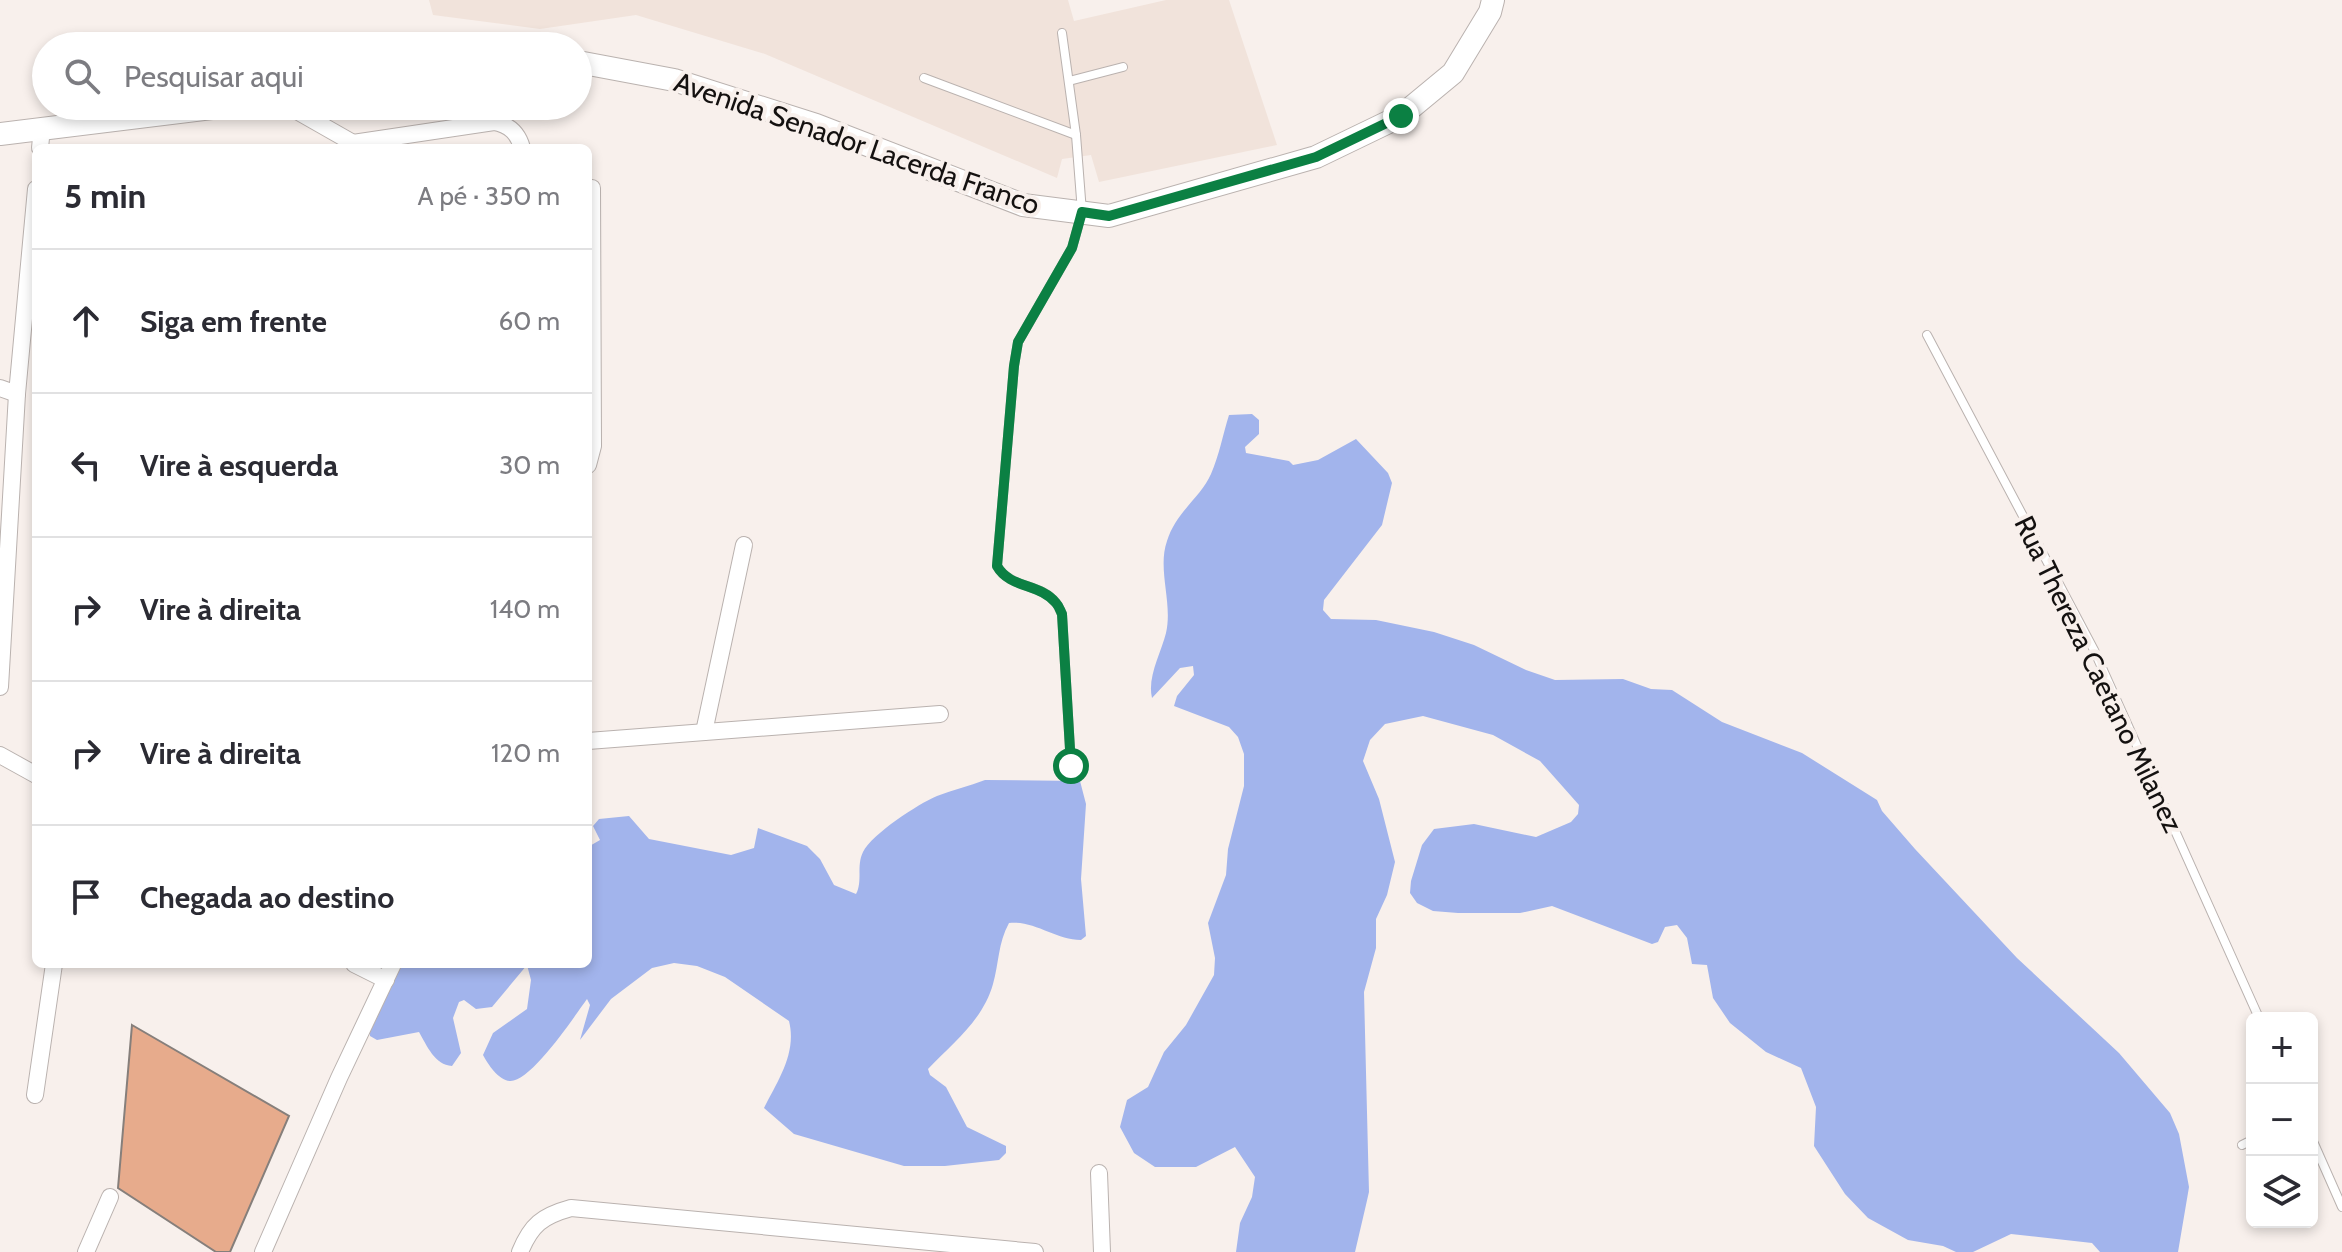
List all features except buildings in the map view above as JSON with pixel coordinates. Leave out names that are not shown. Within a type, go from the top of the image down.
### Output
[{"type":"main road","name":"Avenida Senador Lacerda Franco","points":[[592,65],[674,80],[816,125],[1023,205],[1109,216],[1316,157],[1401,116],[1453,73],[1490,12],[1493,0]]},
{"type":"main road","points":[[0,134],[41,138],[146,120]]},
{"type":"street","points":[[311,120],[350,144]]},
{"type":"street","points":[[358,144],[494,122],[504,124],[515,133],[521,144]]},
{"type":"street","points":[[0,687],[3,567],[32,232]]},
{"type":"street","points":[[0,388],[17,394]]},
{"type":"street","points":[[704,732],[744,545]]},
{"type":"street","points":[[592,741],[940,714]]},
{"type":"street","points":[[0,755],[32,773]]},
{"type":"street","points":[[35,1095],[53,968]]},
{"type":"street","points":[[265,1251],[339,1078],[377,972]]},
{"type":"street","points":[[1099,1173],[1102,1252]]},
{"type":"street","points":[[86,1252],[110,1197]]},
{"type":"street","points":[[520,1252],[528,1233],[540,1221],[571,1208],[1035,1252]]},
{"type":"lane","points":[[1062,33],[1076,135],[1082,212],[1072,248],[1018,342],[997,566],[1002,575],[1013,582],[1046,595],[1056,603],[1062,614],[1071,766]]},
{"type":"lane","points":[[1069,81],[1123,67]]},
{"type":"lane","points":[[924,78],[1076,135]]},
{"type":"lane","name":"Rua Thereza Caetano Milanez","points":[[1927,335],[2094,650],[2256,1012]]},
{"type":"lane","points":[[2242,1145],[2246,1143]]},
{"type":"lane","points":[[2318,1153],[2342,1207]]},
{"type":"shaded area","points":[[429,0],[1068,0],[1074,21],[1166,0],[1229,0],[1277,145],[1099,182],[1091,155],[1062,159],[1057,178],[765,54],[636,15],[540,29],[433,15]]},
{"type":"shaded area","points":[[1252,414],[1259,420],[1259,434],[1245,447],[1246,453],[1289,461],[1293,465],[1318,460],[1356,439],[1388,473],[1392,483],[1382,525],[1324,600],[1323,610],[1331,619],[1376,620],[1434,632],[1474,645],[1555,680],[1623,679],[1651,689],[1672,690],[1722,722],[1802,753],[1877,800],[1882,811],[1915,849],[2017,958],[2119,1053],[2170,1113],[2179,1134],[2189,1187],[2178,1252],[2100,1252],[2092,1243],[2011,1234],[1973,1252],[1956,1252],[1943,1246],[1908,1240],[1868,1218],[1845,1194],[1814,1146],[1816,1107],[1801,1068],[1766,1052],[1730,1023],[1713,998],[1707,965],[1692,964],[1687,938],[1677,925],[1665,927],[1658,942],[1652,944],[1552,906],[1520,913],[1458,913],[1433,911],[1417,903],[1410,893],[1411,881],[1422,845],[1434,829],[1474,824],[1536,837],[1571,822],[1578,814],[1579,805],[1540,761],[1493,735],[1423,716],[1385,724],[1370,740],[1363,761],[1379,799],[1395,862],[1387,895],[1376,919],[1376,948],[1364,992],[1369,1192],[1355,1252],[1236,1252],[1240,1223],[1252,1197],[1255,1177],[1235,1147],[1196,1167],[1155,1167],[1134,1153],[1120,1127],[1127,1100],[1148,1087],[1164,1052],[1186,1025],[1214,975],[1215,958],[1208,923],[1226,875],[1228,849],[1244,786],[1244,754],[1238,737],[1229,727],[1174,706],[1177,696],[1194,675],[1193,666],[1180,668],[1152,698],[1151,682],[1168,621],[1164,563],[1167,541],[1176,522],[1211,474],[1229,415]]},
{"type":"shaded area","points":[[985,780],[1080,781],[1086,804],[1081,879],[1086,936],[1081,940],[1072,939],[1027,924],[1009,923],[993,984],[982,1009],[928,1069],[930,1075],[946,1087],[967,1127],[1006,1146],[1006,1153],[999,1160],[945,1166],[904,1166],[794,1134],[764,1108],[788,1055],[789,1021],[725,977],[697,966],[674,963],[652,968],[611,999],[580,1040],[590,1005],[587,999],[540,1060],[519,1079],[510,1081],[498,1075],[483,1055],[493,1033],[527,1009],[531,980],[528,968],[592,968],[592,845],[600,840],[593,826],[599,819],[629,816],[649,839],[731,855],[754,848],[758,828],[807,846],[820,859],[834,885],[856,894],[861,857],[868,845],[896,820],[943,794]]},
{"type":"shaded area","points":[[384,968],[524,968],[492,1007],[476,1009],[464,1000],[459,1002],[453,1018],[461,1053],[452,1066],[436,1058],[419,1032],[377,1040],[370,1036],[368,1013],[375,983]]},
{"type":"route","points":[[1071,766],[1062,614],[1056,603],[1046,595],[1013,582],[1002,575],[997,566],[1018,342],[1072,248],[1082,212],[1109,216],[1316,157],[1401,116]]}]
